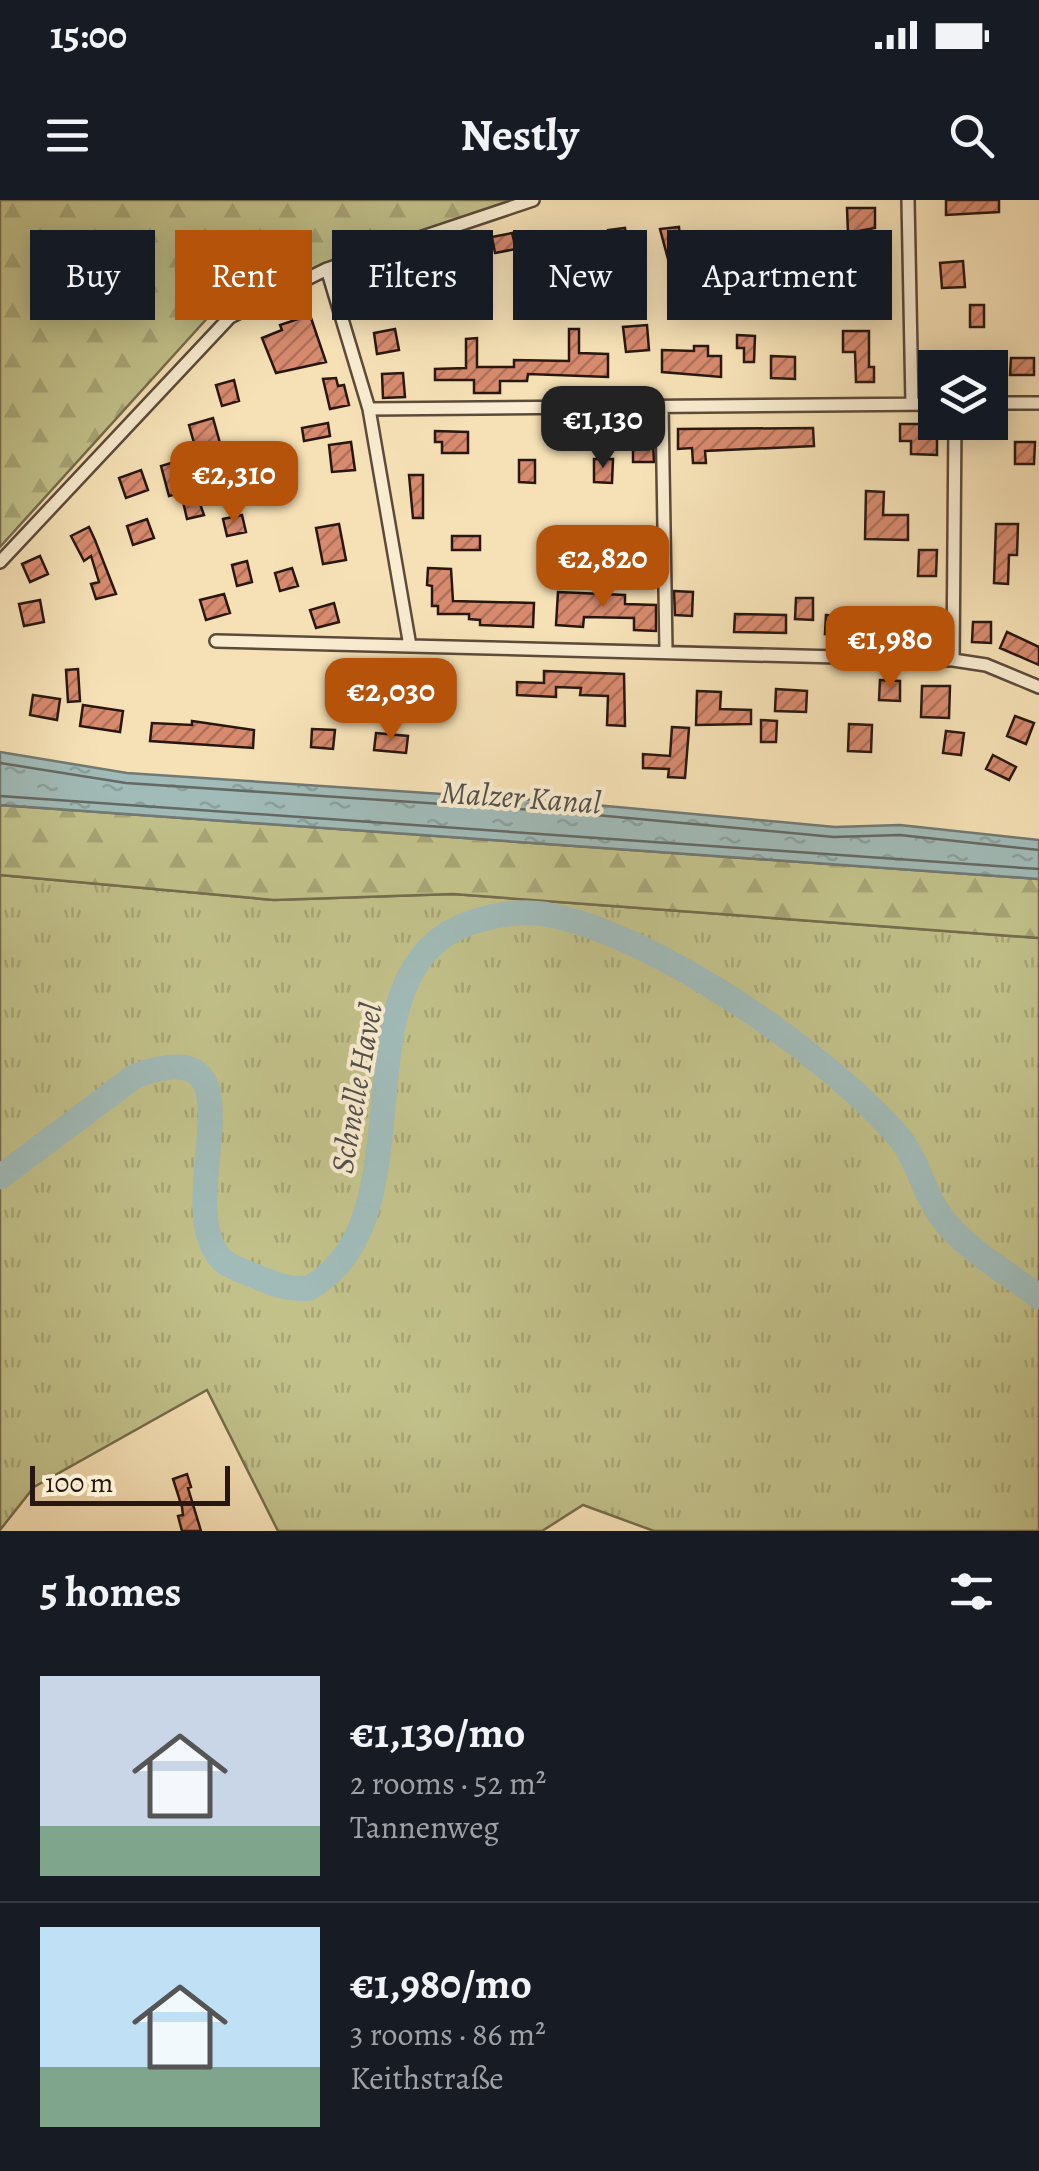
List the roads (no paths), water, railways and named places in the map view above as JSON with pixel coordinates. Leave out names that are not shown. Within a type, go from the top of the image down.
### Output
[{"type":"street","points":[[0,562],[230,317],[327,270],[533,200]]},
{"type":"street","points":[[908,200],[912,404]]},
{"type":"street","points":[[327,270],[370,409],[410,646]]},
{"type":"street","points":[[1008,403],[1039,403]]},
{"type":"street","points":[[370,409],[918,404]]},
{"type":"street","points":[[662,406],[666,650]]},
{"type":"street","points":[[954,660],[955,440]]},
{"type":"street","points":[[216,641],[954,660],[986,665],[1039,687]]},
{"type":"water","points":[[0,752],[127,773],[563,802],[835,827],[900,825],[1039,840],[1039,879],[0,805]]},
{"type":"waterway","name":"Schnelle Havel","points":[[0,1177],[135,1076],[176,1067],[200,1075],[209,1097],[205,1200],[208,1233],[222,1260],[232,1266],[279,1285],[309,1288],[346,1254],[367,1208],[378,1155],[390,1041],[403,990],[428,949],[470,923],[507,914],[544,914],[587,925],[634,944],[684,970],[784,1035],[867,1104],[898,1136],[934,1206],[950,1227],[973,1249],[1039,1297]]},
{"type":"water label","name":"Malzer Kanal","points":[[521,797]]}]
